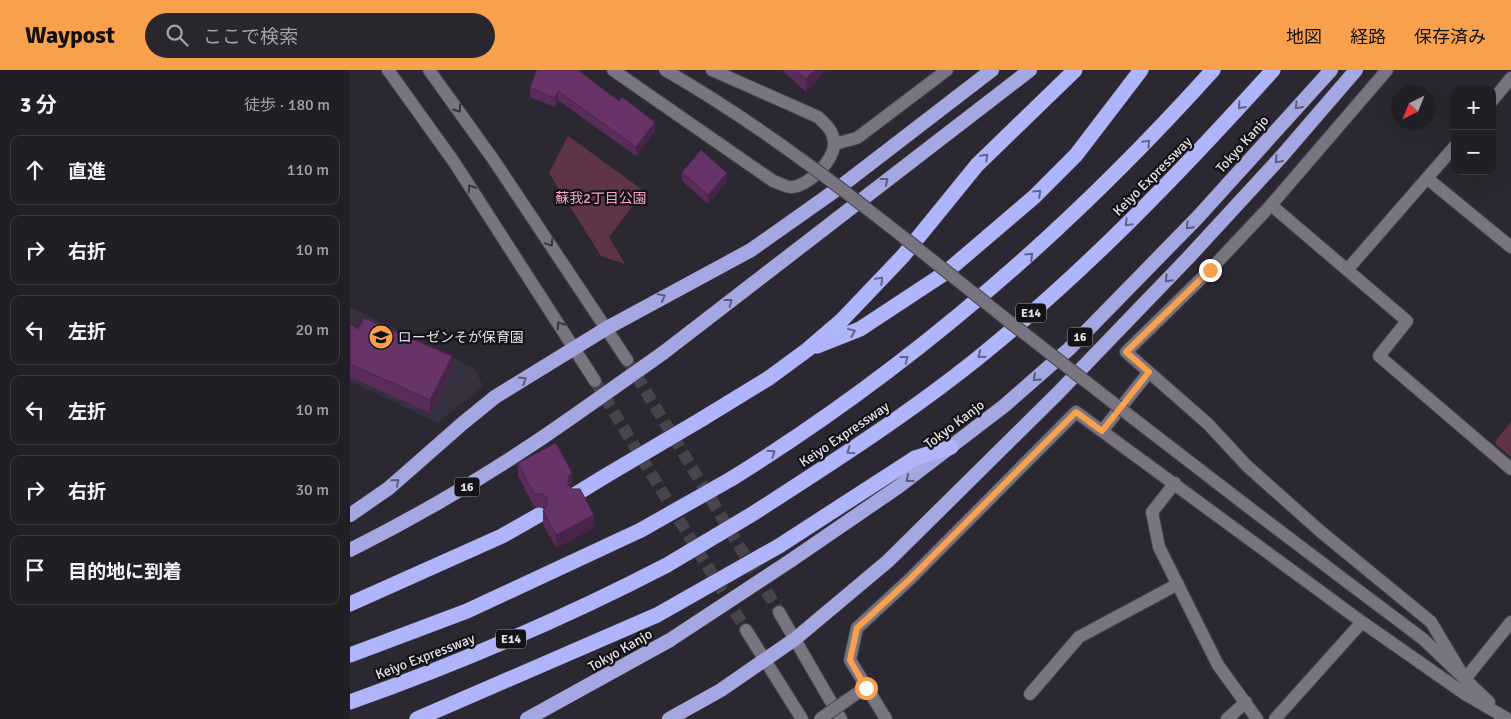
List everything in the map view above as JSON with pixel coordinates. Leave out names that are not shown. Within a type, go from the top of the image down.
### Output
[{"type":"highway","points":[[350,515],[389,488],[462,423],[496,397],[607,328],[751,250],[836,190],[992,70]]},
{"type":"highway","name":"16","points":[[350,550],[409,521],[471,485],[578,413],[663,353],[1030,70]]},
{"type":"highway","points":[[576,494],[762,382],[807,350],[842,320],[903,256],[977,166],[1075,70]]},
{"type":"highway","points":[[807,350],[860,329],[945,273],[1034,197],[1076,155],[1141,70]]},
{"type":"highway","name":"Keiyo Expressway","points":[[350,655],[468,611],[641,530],[731,479],[845,404],[951,324],[1012,272],[1094,196],[1159,131],[1213,70]]},
{"type":"highway","name":"Keiyo Expressway","points":[[350,702],[481,652],[598,600],[667,565],[754,513],[922,401],[1043,304],[1186,167],[1273,70]]},
{"type":"highway","name":"Tokyo Kanjo","points":[[527,719],[670,640],[898,487],[1004,406],[1069,348],[1198,217],[1331,70]]},
{"type":"highway","name":"16","points":[[669,719],[721,690],[795,639],[888,561],[1058,393],[1281,157],[1356,70]]},
{"type":"highway","points":[[417,719],[656,614],[779,546],[915,458],[951,446]]},
{"type":"highway","points":[[350,604],[502,536],[539,516]]},
{"type":"street","points":[[388,70],[454,162],[575,348],[594,381]]},
{"type":"street","points":[[429,70],[493,159],[627,360]]},
{"type":"street","points":[[614,70],[773,181],[789,188],[805,185],[828,160],[834,144],[830,128],[818,117],[712,70]]},
{"type":"street","points":[[665,70],[697,88],[791,152],[875,216],[1223,490],[1423,639],[1506,718]]},
{"type":"street","points":[[834,144],[857,138],[948,70]]},
{"type":"street","points":[[1387,70],[1271,205],[1210,270],[1126,352],[1208,424],[1247,466],[1313,525],[1431,622],[1465,679]]},
{"type":"street","points":[[1496,96],[1511,78]]},
{"type":"street","points":[[1347,270],[1451,151]]},
{"type":"street","points":[[1428,178],[1511,247]]},
{"type":"street","points":[[1271,205],[1407,321],[1379,356],[1511,469]]},
{"type":"street","points":[[1102,431],[1149,372]]},
{"type":"street","points":[[886,719],[850,660],[857,628],[917,572],[1076,412],[1362,622],[1465,694],[1506,718]]},
{"type":"street","points":[[1174,483],[1152,512],[1159,547],[1218,665],[1257,719]]},
{"type":"street","points":[[1030,694],[1079,637],[1178,584]]},
{"type":"street","points":[[779,612],[841,719]]},
{"type":"street","points":[[1274,719],[1362,622]]},
{"type":"street","points":[[1465,679],[1511,622]]},
{"type":"street","points":[[746,630],[802,719]]},
{"type":"street","points":[[820,719],[866,688]]},
{"type":"street","points":[[1227,719],[1246,702]]},
{"type":"shaded area","name":"ローゼンそが保育園","points":[[350,307],[474,368],[483,386],[438,423],[350,381]]},
{"type":"green space","name":"蘇我2丁目公園","points":[[568,136],[644,191],[609,237],[625,264],[601,256],[549,173]]},
{"type":"green space","points":[[1511,422],[1511,457],[1496,444],[1496,440]]},
{"type":"building","points":[[537,70],[578,70],[619,101],[622,97],[655,122],[636,147],[558,91],[555,98],[530,88]]},
{"type":"building","points":[[796,70],[815,70],[806,79]]},
{"type":"building","points":[[701,150],[727,173],[708,195],[682,172]]},
{"type":"building","points":[[364,318],[452,356],[430,400],[350,364],[350,324],[358,329]]},
{"type":"building","points":[[556,443],[572,473],[568,477],[568,485],[572,489],[580,489],[594,515],[556,535],[543,511],[547,506],[547,498],[543,494],[534,494],[518,463]]},
{"type":"tunnel","points":[[627,360],[779,612]]},
{"type":"tunnel","points":[[595,381],[746,630]]},
{"type":"place","name":"ローゼンそが保育園","points":[[381,337]]},
{"type":"route","points":[[866,688],[850,660],[857,628],[910,579],[1076,412],[1102,431],[1149,372],[1126,352],[1210,270]]}]
